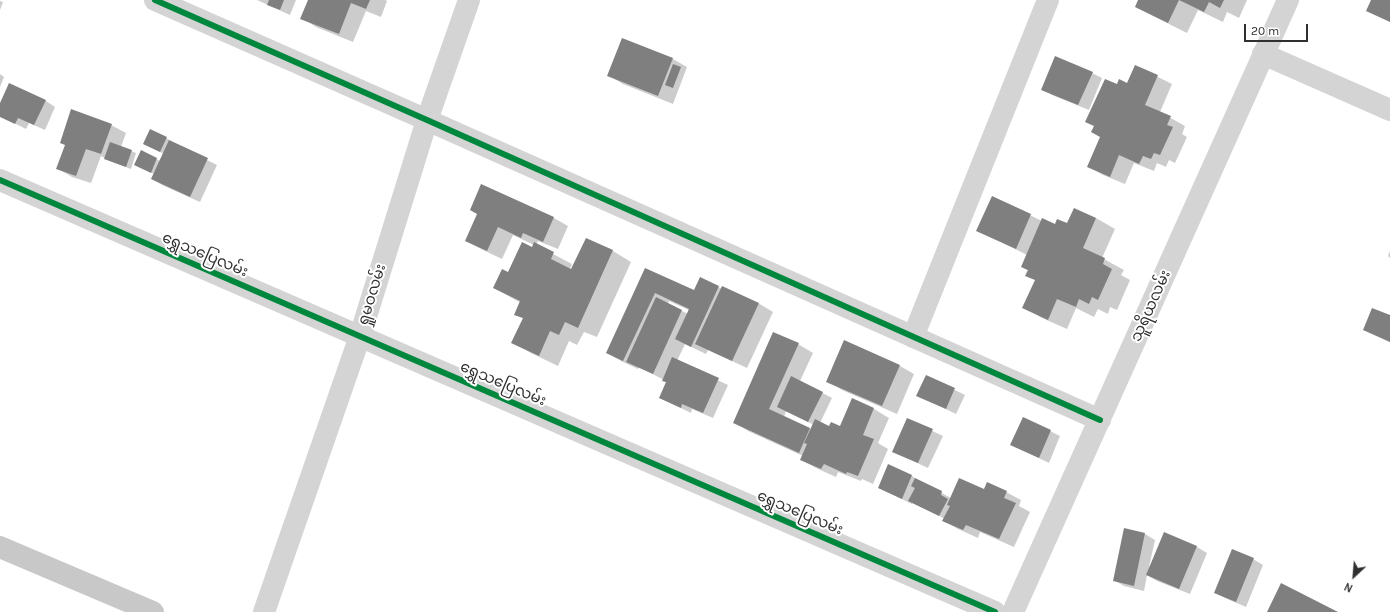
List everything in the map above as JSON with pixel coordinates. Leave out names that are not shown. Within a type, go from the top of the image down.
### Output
[{"type":"main road","points":[[0,547],[153,612]]},
{"type":"street","points":[[155,0],[182,5],[427,120],[1100,420]]},
{"type":"street","name":"ရှုမဝလမ်း","points":[[264,612],[360,336],[427,120],[469,0]]},
{"type":"street","points":[[913,337],[1048,0]]},
{"type":"street","name":"သူရိယလမ်း","points":[[1014,612],[1288,0]]},
{"type":"street","points":[[1264,54],[1390,110]]},
{"type":"street","name":"ရွှေသပြေလမ်း","points":[[0,180],[995,612]]},
{"type":"building","points":[[269,0],[284,0],[280,10],[267,5]]},
{"type":"building","points":[[308,0],[370,0],[366,9],[351,3],[339,34],[300,19]]},
{"type":"building","points":[[1138,0],[1179,0],[1168,23],[1135,7]]},
{"type":"building","points":[[1179,0],[1224,0],[1220,8],[1209,2],[1204,12]]},
{"type":"building","points":[[1371,0],[1390,0],[1390,22],[1366,11]]},
{"type":"building","points":[[622,38],[673,58],[658,96],[607,76]]},
{"type":"building","points":[[1055,56],[1093,72],[1078,105],[1041,90]]},
{"type":"building","points":[[673,64],[681,67],[673,88],[665,85]]},
{"type":"building","points":[[1135,65],[1158,75],[1145,105],[1171,116],[1167,125],[1173,127],[1160,155],[1154,153],[1151,159],[1143,156],[1139,164],[1119,155],[1110,177],[1087,167],[1100,137],[1091,132],[1094,126],[1085,122],[1105,79],[1117,84],[1119,79],[1127,83]]},
{"type":"building","points":[[9,83],[46,100],[34,125],[18,118],[15,124],[0,117],[0,103]]},
{"type":"building","points":[[71,109],[112,124],[101,154],[86,149],[76,176],[56,169],[65,145],[60,143]]},
{"type":"building","points":[[150,129],[167,137],[160,152],[143,144]]},
{"type":"building","points":[[169,140],[208,158],[190,197],[151,179]]},
{"type":"building","points":[[110,142],[132,150],[126,167],[104,159]]},
{"type":"building","points":[[141,150],[157,158],[151,173],[134,165]]},
{"type":"building","points":[[481,184],[554,217],[543,242],[523,233],[521,238],[498,227],[487,251],[465,241],[477,214],[470,210]]},
{"type":"building","points":[[992,196],[1031,214],[1016,249],[976,231]]},
{"type":"building","points":[[1074,208],[1096,218],[1083,248],[1105,258],[1103,264],[1112,269],[1098,300],[1092,297],[1089,304],[1079,299],[1076,307],[1057,299],[1048,320],[1022,308],[1035,280],[1025,276],[1028,270],[1021,267],[1042,218],[1055,224],[1057,219],[1067,223]]},
{"type":"building","points":[[586,238],[613,250],[578,328],[565,322],[559,335],[550,331],[539,356],[511,343],[523,318],[514,315],[520,301],[493,288],[502,269],[508,272],[522,242],[532,247],[534,242],[554,252],[551,259],[571,269]]},
{"type":"building","points":[[645,268],[694,290],[700,277],[719,286],[691,347],[675,339],[689,309],[655,293],[623,361],[606,353]]},
{"type":"building","points":[[722,286],[759,303],[732,361],[695,344]]},
{"type":"building","points":[[656,297],[682,310],[653,374],[626,362]]},
{"type":"building","points":[[1372,308],[1390,315],[1390,342],[1363,330]]},
{"type":"building","points":[[773,332],[799,343],[769,409],[810,428],[799,453],[733,423]]},
{"type":"building","points":[[844,340],[900,365],[882,406],[826,382]]},
{"type":"building","points":[[672,357],[719,378],[703,413],[682,404],[681,408],[659,398],[666,382],[662,381]]},
{"type":"building","points":[[926,375],[955,388],[946,409],[916,396]]},
{"type":"building","points":[[791,376],[823,392],[808,422],[777,407]]},
{"type":"building","points":[[852,398],[874,408],[863,435],[874,439],[858,476],[847,472],[846,474],[824,464],[821,469],[800,460],[807,444],[804,443],[815,419],[829,426],[831,422],[840,426]]},
{"type":"building","points":[[1023,417],[1051,430],[1039,458],[1010,445]]},
{"type":"building","points":[[907,418],[933,429],[918,463],[892,452]]},
{"type":"building","points":[[888,464],[912,475],[902,499],[878,488]]},
{"type":"building","points":[[915,478],[942,491],[941,495],[948,499],[939,516],[908,501],[915,488],[911,486]]},
{"type":"building","points":[[959,478],[984,489],[987,482],[1007,491],[1004,498],[1016,503],[999,539],[966,525],[963,530],[942,521],[950,506],[947,505]]},
{"type":"building","points":[[1124,528],[1145,533],[1134,586],[1113,581]]},
{"type":"building","points":[[1164,532],[1197,546],[1179,589],[1146,575]]},
{"type":"building","points":[[1232,549],[1254,558],[1236,602],[1214,593]]},
{"type":"building","points":[[1281,583],[1338,612],[1267,612]]},
{"type":"cycle path","points":[[155,0],[1100,420]]},
{"type":"cycle path","points":[[0,180],[995,612]]}]
